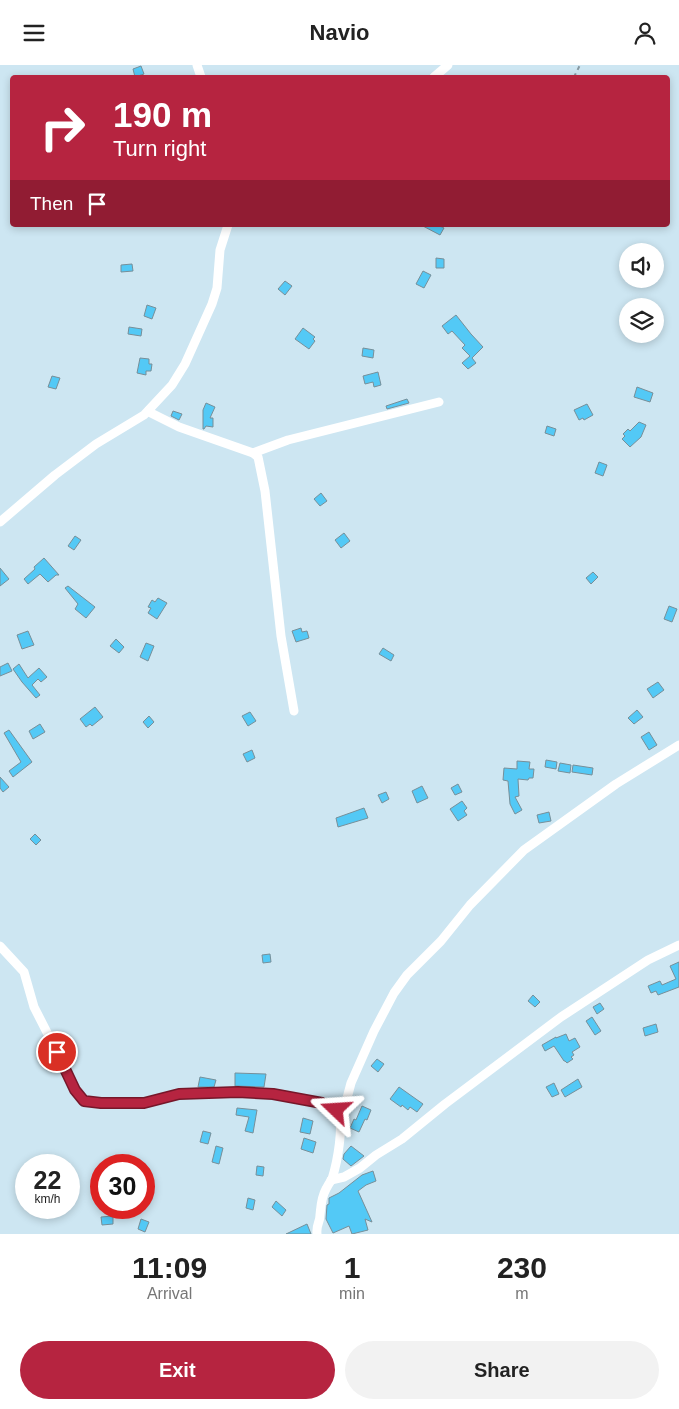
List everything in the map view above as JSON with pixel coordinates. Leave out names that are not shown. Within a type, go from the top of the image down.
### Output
[{"type":"street","points":[[436,75],[448,65]]},
{"type":"street","points":[[0,522],[55,475],[96,444],[144,415],[172,385],[185,364],[212,304],[217,288],[220,250],[227,227]]},
{"type":"street","points":[[253,453],[288,440],[439,402]]},
{"type":"street","points":[[149,410],[151,413],[179,427],[253,453],[260,460],[281,636],[294,711]]},
{"type":"street","points":[[317,1234],[316,1226],[320,1216],[321,1202],[325,1190],[332,1180],[341,1121],[350,1083],[394,993],[407,975],[441,941],[470,905],[524,850],[616,784],[679,745]]},
{"type":"street","points":[[0,945],[24,972],[34,1007],[75,1090],[84,1101],[144,1103],[179,1094],[238,1092],[273,1094],[327,1105],[336,1110],[341,1121]]},
{"type":"street","points":[[332,1180],[344,1177],[360,1168],[376,1155],[402,1139],[445,1104],[561,1017],[648,960],[679,945]]},
{"type":"building","points":[[141,66],[144,74],[134,75],[133,69]]},
{"type":"building","points":[[425,227],[444,228],[440,235]]},
{"type":"building","points":[[436,258],[444,259],[444,268],[436,268]]},
{"type":"building","points":[[132,264],[133,271],[121,272],[121,265]]},
{"type":"building","points":[[423,271],[431,275],[424,288],[416,284]]},
{"type":"building","points":[[285,281],[292,286],[285,295],[278,289]]},
{"type":"building","points":[[147,305],[156,308],[152,319],[144,316]]},
{"type":"building","points":[[456,315],[483,347],[472,358],[476,363],[468,369],[462,363],[470,356],[462,348],[465,345],[452,331],[448,334],[442,326]]},
{"type":"building","points":[[129,327],[142,329],[141,336],[128,334]]},
{"type":"building","points":[[303,328],[315,337],[313,339],[315,341],[309,349],[295,339]]},
{"type":"building","points":[[363,348],[374,350],[373,358],[362,356]]},
{"type":"building","points":[[140,358],[149,359],[149,364],[152,364],[151,371],[146,371],[146,375],[137,373]]},
{"type":"building","points":[[378,372],[381,385],[374,387],[373,382],[365,384],[363,376]]},
{"type":"building","points":[[52,376],[60,378],[56,389],[48,387]]},
{"type":"building","points":[[637,387],[653,393],[650,402],[634,397]]},
{"type":"building","points":[[407,399],[409,403],[387,409],[386,406]]},
{"type":"building","points":[[206,403],[215,407],[210,418],[213,418],[213,427],[206,426],[203,429],[203,410]]},
{"type":"building","points":[[587,404],[593,415],[584,420],[583,418],[579,420],[574,410]]},
{"type":"building","points":[[173,411],[182,414],[179,420],[171,416]]},
{"type":"building","points":[[639,422],[646,425],[641,437],[630,447],[622,439],[625,436],[623,434],[628,429],[630,431]]},
{"type":"building","points":[[547,426],[556,429],[554,436],[545,433]]},
{"type":"building","points":[[599,462],[607,465],[603,476],[595,473]]},
{"type":"building","points":[[321,493],[327,501],[320,506],[314,499]]},
{"type":"building","points":[[344,533],[350,541],[341,548],[335,540]]},
{"type":"building","points":[[75,536],[81,540],[74,550],[68,546]]},
{"type":"building","points":[[44,558],[59,575],[56,575],[48,582],[40,574],[28,584],[24,579]]},
{"type":"building","points":[[0,568],[9,579],[0,586]]},
{"type":"building","points":[[593,572],[598,577],[591,584],[586,578]]},
{"type":"building","points":[[68,586],[95,607],[86,618],[75,609],[78,604],[65,588]]},
{"type":"building","points":[[158,598],[167,603],[157,619],[148,613],[151,608],[148,607],[152,600],[155,602]]},
{"type":"building","points":[[669,606],[677,609],[672,622],[664,619]]},
{"type":"building","points":[[301,628],[302,632],[307,631],[309,638],[296,642],[292,631]]},
{"type":"building","points":[[28,631],[34,645],[22,649],[17,635]]},
{"type":"building","points":[[116,639],[124,647],[119,653],[110,646]]},
{"type":"building","points":[[146,643],[154,646],[148,661],[140,657]]},
{"type":"building","points":[[383,648],[394,655],[391,661],[379,654]]},
{"type":"building","points":[[8,663],[12,671],[0,676],[0,667]]},
{"type":"building","points":[[19,664],[28,678],[39,668],[47,677],[41,682],[38,679],[32,685],[40,695],[36,698],[13,669]]},
{"type":"building","points":[[658,682],[664,690],[653,698],[647,689]]},
{"type":"building","points":[[95,707],[103,717],[92,726],[90,724],[86,727],[80,719]]},
{"type":"building","points":[[637,710],[643,717],[634,724],[628,718]]},
{"type":"building","points":[[250,712],[256,721],[248,726],[242,716]]},
{"type":"building","points":[[149,716],[154,722],[148,728],[143,722]]},
{"type":"building","points":[[40,724],[45,732],[33,739],[29,731]]},
{"type":"building","points":[[9,730],[32,762],[13,777],[9,771],[21,762],[4,733]]},
{"type":"building","points":[[649,732],[657,745],[649,750],[641,737]]},
{"type":"building","points":[[252,750],[255,758],[247,762],[243,754]]},
{"type":"building","points":[[546,760],[557,762],[556,769],[545,767]]},
{"type":"building","points":[[517,761],[530,762],[529,769],[534,769],[533,778],[528,780],[518,779],[519,796],[515,797],[522,810],[515,814],[510,804],[508,781],[503,780],[504,768],[517,769]]},
{"type":"building","points":[[560,763],[571,765],[570,773],[558,771]]},
{"type":"building","points":[[573,765],[593,768],[592,775],[572,772]]},
{"type":"building","points":[[0,777],[9,787],[3,792],[0,788]]},
{"type":"building","points":[[458,784],[462,792],[455,795],[451,788]]},
{"type":"building","points":[[422,786],[428,798],[417,803],[412,791]]},
{"type":"building","points":[[386,792],[389,799],[382,803],[378,795]]},
{"type":"building","points":[[462,801],[467,808],[464,811],[467,815],[458,821],[450,809]]},
{"type":"building","points":[[364,808],[368,818],[338,827],[336,818]]},
{"type":"building","points":[[549,812],[551,821],[539,823],[537,815]]},
{"type":"building","points":[[35,834],[41,840],[36,845],[30,839]]},
{"type":"building","points":[[270,954],[271,962],[263,963],[262,955]]},
{"type":"building","points":[[679,962],[679,987],[658,995],[656,991],[651,993],[648,986],[660,981],[662,985],[676,979],[670,966]]},
{"type":"building","points":[[533,995],[540,1002],[535,1007],[528,1001]]},
{"type":"building","points":[[600,1003],[604,1009],[597,1014],[593,1007]]},
{"type":"building","points":[[592,1017],[601,1031],[595,1035],[586,1021]]},
{"type":"building","points":[[656,1024],[658,1032],[645,1036],[643,1028]]},
{"type":"building","points":[[566,1034],[569,1041],[575,1038],[580,1047],[572,1052],[574,1055],[571,1057],[573,1059],[567,1063],[554,1046],[545,1051],[542,1045]]},
{"type":"building","points":[[377,1059],[384,1064],[378,1072],[371,1066]]},
{"type":"building","points":[[235,1073],[266,1074],[264,1087],[235,1086]]},
{"type":"building","points":[[200,1077],[216,1080],[214,1087],[198,1087]]},
{"type":"building","points":[[578,1079],[582,1087],[565,1097],[561,1090]]},
{"type":"building","points":[[554,1083],[559,1094],[552,1097],[546,1087]]},
{"type":"building","points":[[399,1087],[423,1104],[417,1112],[410,1107],[408,1110],[402,1105],[401,1107],[390,1099]]},
{"type":"building","points":[[362,1106],[371,1110],[359,1132],[350,1128]]},
{"type":"building","points":[[237,1108],[257,1110],[253,1133],[245,1131],[249,1117],[236,1115]]},
{"type":"building","points":[[303,1118],[313,1121],[310,1134],[300,1132]]},
{"type":"building","points":[[203,1131],[211,1133],[208,1144],[200,1142]]},
{"type":"building","points":[[304,1138],[316,1142],[313,1153],[301,1149]]},
{"type":"building","points":[[216,1146],[223,1148],[219,1164],[212,1162]]},
{"type":"building","points":[[351,1146],[364,1156],[351,1166],[343,1159],[344,1154]]},
{"type":"building","points":[[257,1166],[264,1167],[263,1176],[256,1175]]},
{"type":"building","points":[[373,1171],[376,1181],[358,1191],[372,1222],[365,1219],[368,1230],[352,1234],[349,1226],[333,1233],[326,1219],[329,1198],[339,1193],[362,1175]]},
{"type":"building","points":[[248,1198],[255,1200],[253,1210],[246,1208]]},
{"type":"building","points":[[276,1201],[286,1210],[282,1216],[272,1207]]},
{"type":"building","points":[[101,1219],[113,1219],[113,1224],[102,1225]]},
{"type":"building","points":[[141,1219],[149,1222],[145,1232],[138,1229]]},
{"type":"building","points":[[307,1224],[311,1234],[286,1234]]},
{"type":"route","points":[[57,1052],[75,1090],[84,1101],[144,1103],[179,1094],[238,1092],[273,1094],[322,1103],[336,1110]]}]
